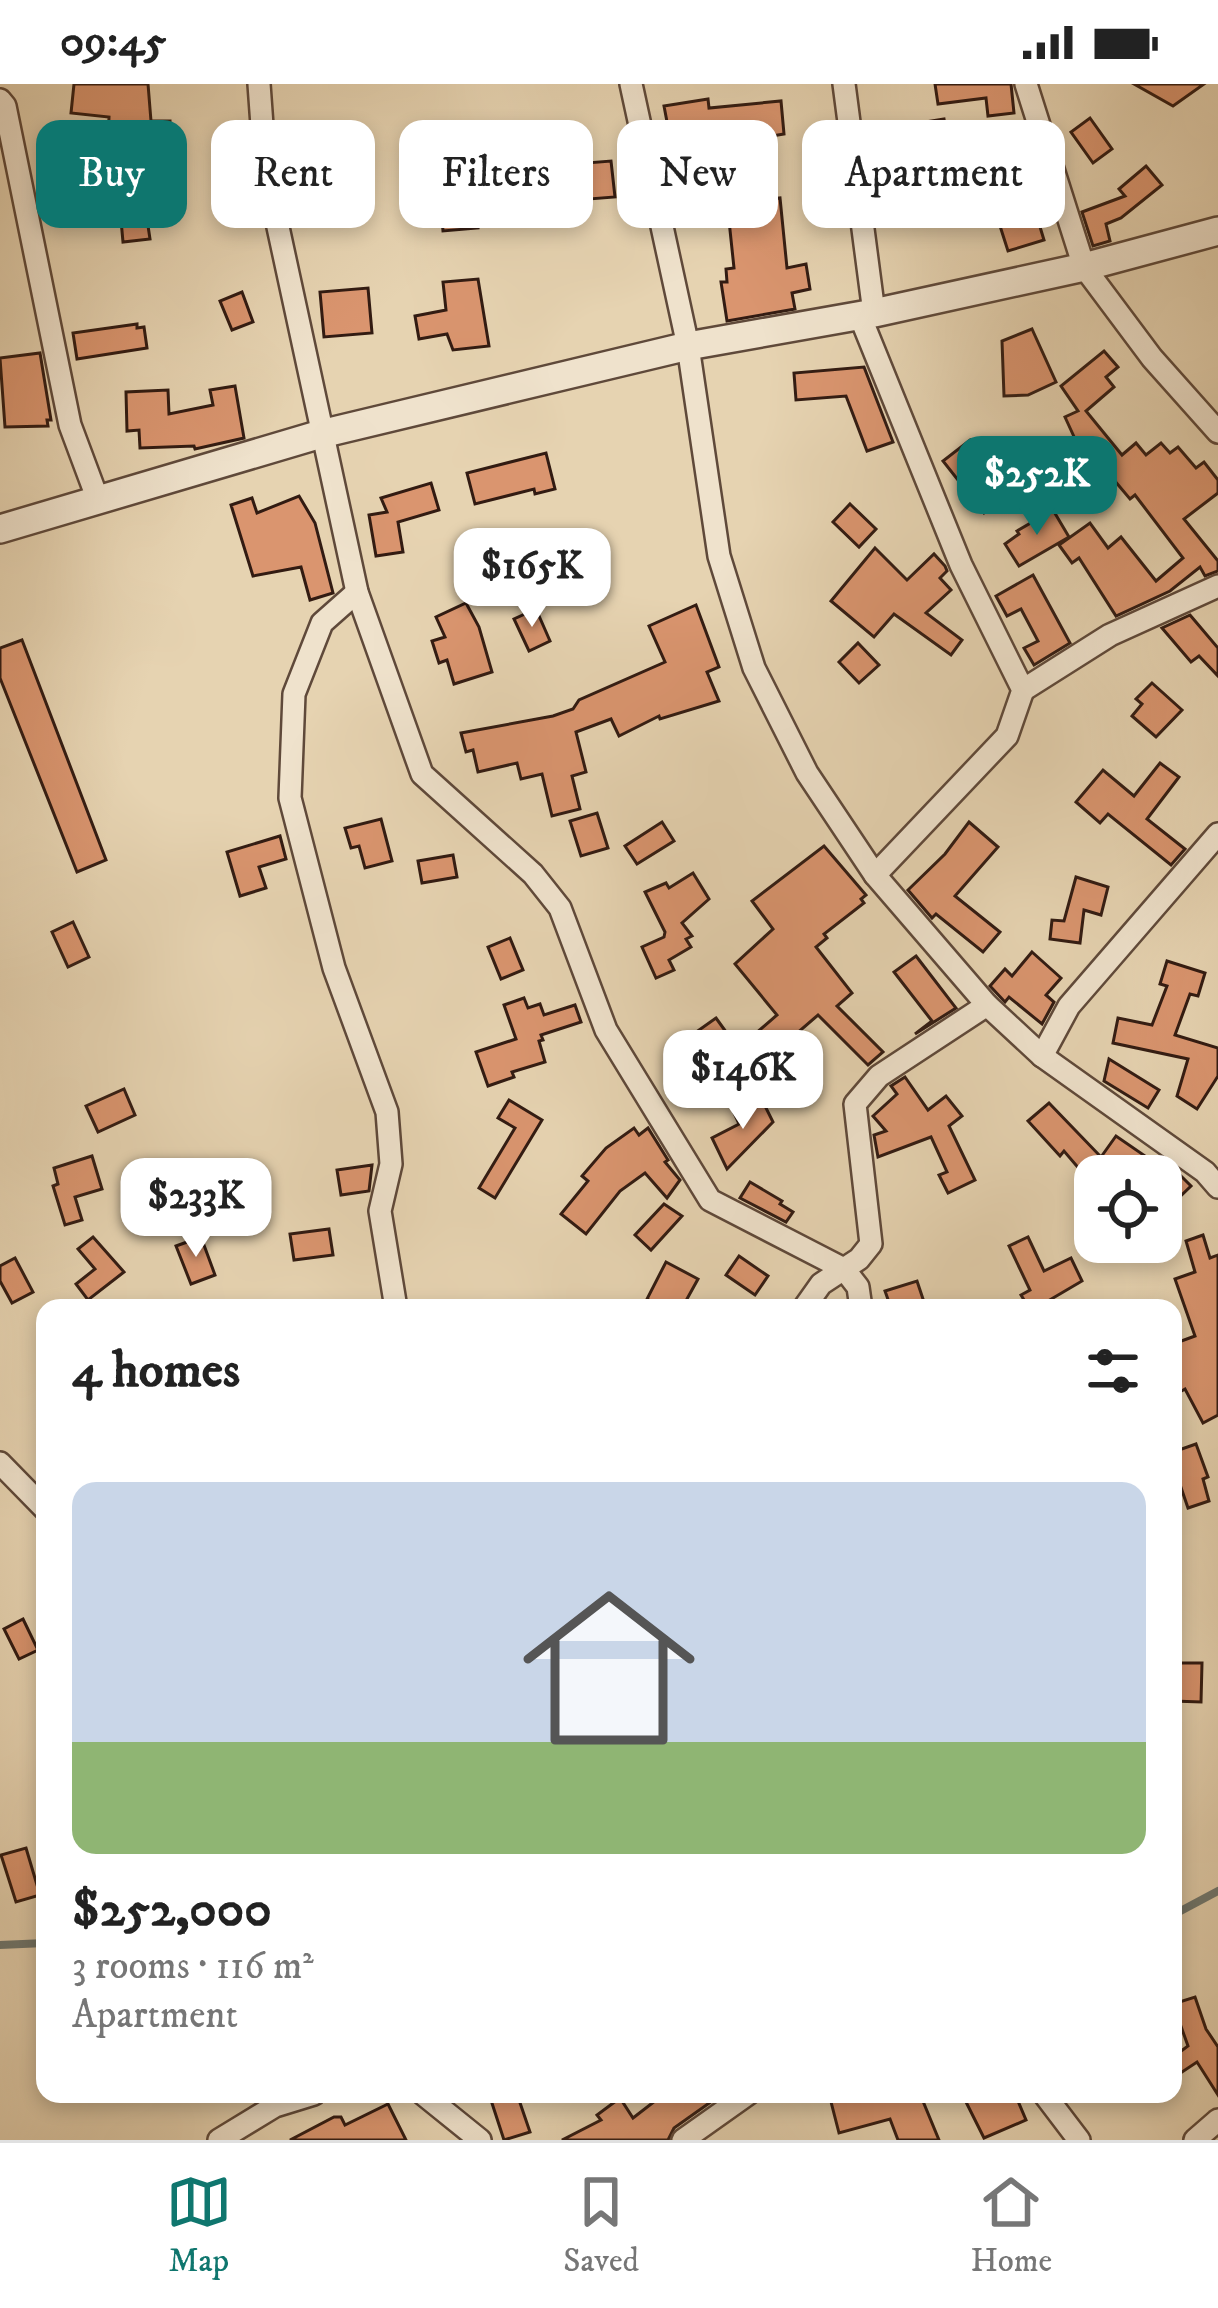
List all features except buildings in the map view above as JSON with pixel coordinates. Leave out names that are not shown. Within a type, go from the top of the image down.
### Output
[{"type":"street","points":[[259,84],[265,167],[357,592],[422,774],[533,874],[560,908],[606,1030],[710,1200],[844,1269],[858,1287],[860,1299]]},
{"type":"street","points":[[631,84],[688,346],[719,556],[754,668],[807,773],[875,875],[987,1005],[1042,1056],[1214,1174]]},
{"type":"street","points":[[844,84],[867,314],[961,565],[1023,689]]},
{"type":"street","points":[[1026,84],[1084,267],[1152,358],[1218,432]]},
{"type":"street","points":[[0,100],[70,425],[98,500]]},
{"type":"street","points":[[0,529],[321,434],[688,346],[867,314],[1084,267],[1218,231]]},
{"type":"street","points":[[875,875],[1007,736],[1023,689],[1110,635],[1218,586]]},
{"type":"street","points":[[357,592],[322,623],[294,694],[290,798],[334,968],[387,1112],[391,1164],[380,1211],[395,1299]]},
{"type":"street","points":[[1042,1056],[1069,1006],[1218,834]]},
{"type":"street","points":[[810,1299],[820,1284],[859,1259],[871,1244],[855,1104],[879,1076],[987,1005]]},
{"type":"street","points":[[0,1463],[36,1500]]},
{"type":"street","points":[[219,2140],[270,2103]]},
{"type":"street","points":[[434,2103],[480,2140]]},
{"type":"street","points":[[683,2140],[735,2103]]},
{"type":"street","points":[[1049,2103],[1068,2136]]},
{"type":"street","points":[[1195,2140],[1218,2120]]},
{"type":"waterway","points":[[1182,1910],[1218,1891]]},
{"type":"waterway","points":[[0,1945],[36,1943]]}]
